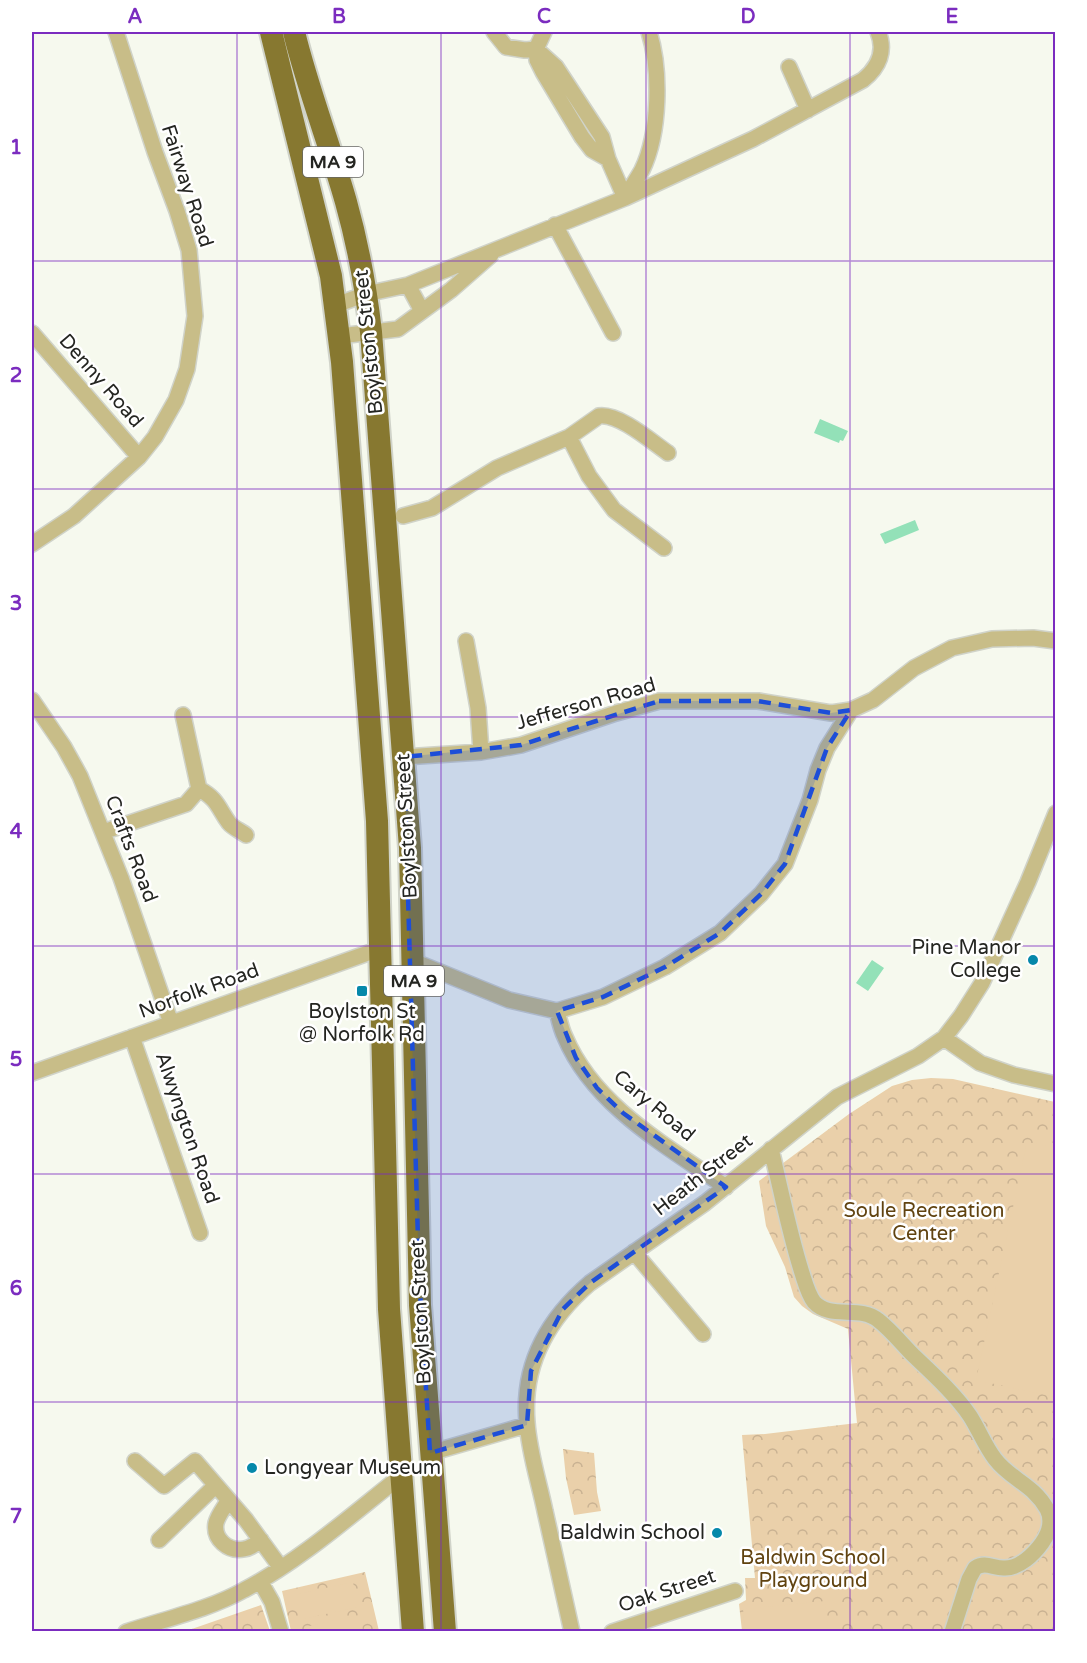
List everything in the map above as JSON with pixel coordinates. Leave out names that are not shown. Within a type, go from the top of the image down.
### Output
[{"type":"highway","name":"Boylston Street","points":[[271,32],[316,212],[336,305],[340,336],[377,811],[389,1309],[413,1632]]},
{"type":"highway","name":"Boylston Street","points":[[294,32],[309,91],[346,203],[366,294],[371,332],[410,848],[419,1275],[430,1453],[445,1632]]},
{"type":"street","name":"Fairway Road","points":[[32,543],[74,516],[139,457],[155,437],[176,400],[187,369],[195,316],[189,250],[116,32]]},
{"type":"street","points":[[494,32],[506,47],[536,49]]},
{"type":"street","points":[[544,32],[536,49],[537,60],[582,137],[592,150],[608,159],[625,198]]},
{"type":"street","points":[[625,198],[642,168],[652,140],[656,113],[654,54],[649,32]]},
{"type":"street","points":[[336,305],[366,294],[408,285],[625,198],[753,139],[868,76],[877,64],[882,51],[878,32]]},
{"type":"street","points":[[789,67],[808,110]]},
{"type":"street","points":[[555,225],[613,333]]},
{"type":"street","points":[[340,336],[398,329],[451,290],[500,248]]},
{"type":"street","points":[[408,285],[422,311]]},
{"type":"street","name":"Denny Road","points":[[32,333],[139,457]]},
{"type":"street","points":[[403,516],[432,508],[497,468],[569,437],[594,418],[605,415],[617,419],[668,453]]},
{"type":"street","points":[[569,437],[589,476],[614,510],[663,548]]},
{"type":"street","points":[[413,961],[509,1000],[557,1011],[603,997],[665,967],[720,933],[761,894],[785,864],[827,748],[851,710],[873,700],[914,668],[952,648],[992,639],[1033,638],[1056,641]]},
{"type":"street","points":[[466,641],[478,708],[481,752]]},
{"type":"street","name":"Crafts Road","points":[[32,700],[80,776],[121,878],[171,1023]]},
{"type":"street","name":"Jefferson Road","points":[[404,757],[481,752],[510,747],[658,701],[758,701],[831,713],[851,710]]},
{"type":"street","points":[[183,715],[199,789],[218,803],[230,825],[246,835]]},
{"type":"street","points":[[103,832],[186,804],[199,789]]},
{"type":"street","name":"Heath Street","points":[[572,1632],[527,1425],[527,1398],[531,1371],[542,1341],[554,1320],[583,1289],[726,1187],[837,1097],[918,1056],[944,1038],[982,983],[1028,882],[1056,813]]},
{"type":"street","name":"Norfolk Road","points":[[32,1073],[382,948]]},
{"type":"street","name":"Cary Road","points":[[557,1011],[565,1037],[576,1058],[597,1088],[623,1113],[726,1187]]},
{"type":"street","name":"Alwyngton Road","points":[[132,1037],[200,1233]]},
{"type":"street","points":[[944,1038],[980,1063],[1014,1075],[1056,1084]]},
{"type":"street","points":[[771,1149],[796,1253],[806,1286],[815,1303],[827,1310],[863,1312],[877,1319],[969,1414],[995,1459],[1006,1471],[1029,1485],[1048,1510],[1049,1530],[1032,1555],[1010,1568],[1004,1569],[986,1564],[975,1568],[969,1579],[952,1632]]},
{"type":"street","points":[[633,1252],[703,1334]]},
{"type":"street","points":[[430,1453],[527,1425]]},
{"type":"street","points":[[135,1461],[164,1486],[195,1461],[261,1540],[281,1568]]},
{"type":"street","points":[[126,1632],[227,1598],[260,1581],[281,1568],[401,1476]]},
{"type":"street","points":[[159,1540],[215,1486]]},
{"type":"street","points":[[228,1501],[216,1524],[217,1533],[224,1544],[232,1549],[242,1550],[261,1540]]},
{"type":"street","points":[[260,1581],[272,1602],[281,1632]]},
{"type":"street","name":"Oak Street","points":[[612,1632],[735,1591]]},
{"type":"highlighted area","points":[[659,701],[758,701],[831,713],[851,710],[827,748],[785,864],[761,894],[720,933],[665,967],[603,997],[557,1011],[576,1058],[597,1088],[623,1113],[726,1187],[590,1283],[563,1309],[531,1371],[527,1425],[430,1453],[419,1275],[404,757],[521,745]]},
{"type":"green space","name":"Soule Recreation Center","points":[[953,1079],[1055,1102],[1055,1631],[742,1631],[739,1604],[746,1600],[745,1578],[755,1578],[742,1435],[857,1423],[848,1329],[813,1314],[794,1297],[785,1267],[766,1226],[759,1181],[849,1114],[892,1086],[912,1080]]},
{"type":"green space","points":[[1027,1142],[1055,1148],[1055,1397],[976,1380]]},
{"type":"green space","points":[[563,1449],[594,1453],[601,1511],[574,1515],[566,1478]]},
{"type":"green space","points":[[365,1572],[379,1631],[291,1631],[282,1591]]},
{"type":"green space","points":[[353,1582],[358,1607],[303,1619],[298,1594]]},
{"type":"green space","points":[[825,1601],[828,1631],[745,1631],[743,1609]]},
{"type":"green space","points":[[261,1605],[270,1631],[186,1631]]},
{"type":"green space","points":[[360,1615],[363,1631],[306,1631],[305,1627]]},
{"type":"shaded area","points":[[820,419],[848,431],[843,441],[840,440],[839,443],[814,433]]},
{"type":"shaded area","points":[[915,520],[919,530],[885,544],[880,534]]},
{"type":"shaded area","points":[[872,960],[884,968],[868,991],[856,983]]},
{"type":"place","name":"Pine Manor College","points":[[1033,960]]},
{"type":"place","name":"Boylston St @ Norfolk Rd","points":[[362,991]]},
{"type":"place","name":"Longyear Museum","points":[[252,1468]]},
{"type":"place","name":"Baldwin School","points":[[717,1533]]},
{"type":"park label","name":"Baldwin School Playground","points":[[813,1570]]}]
